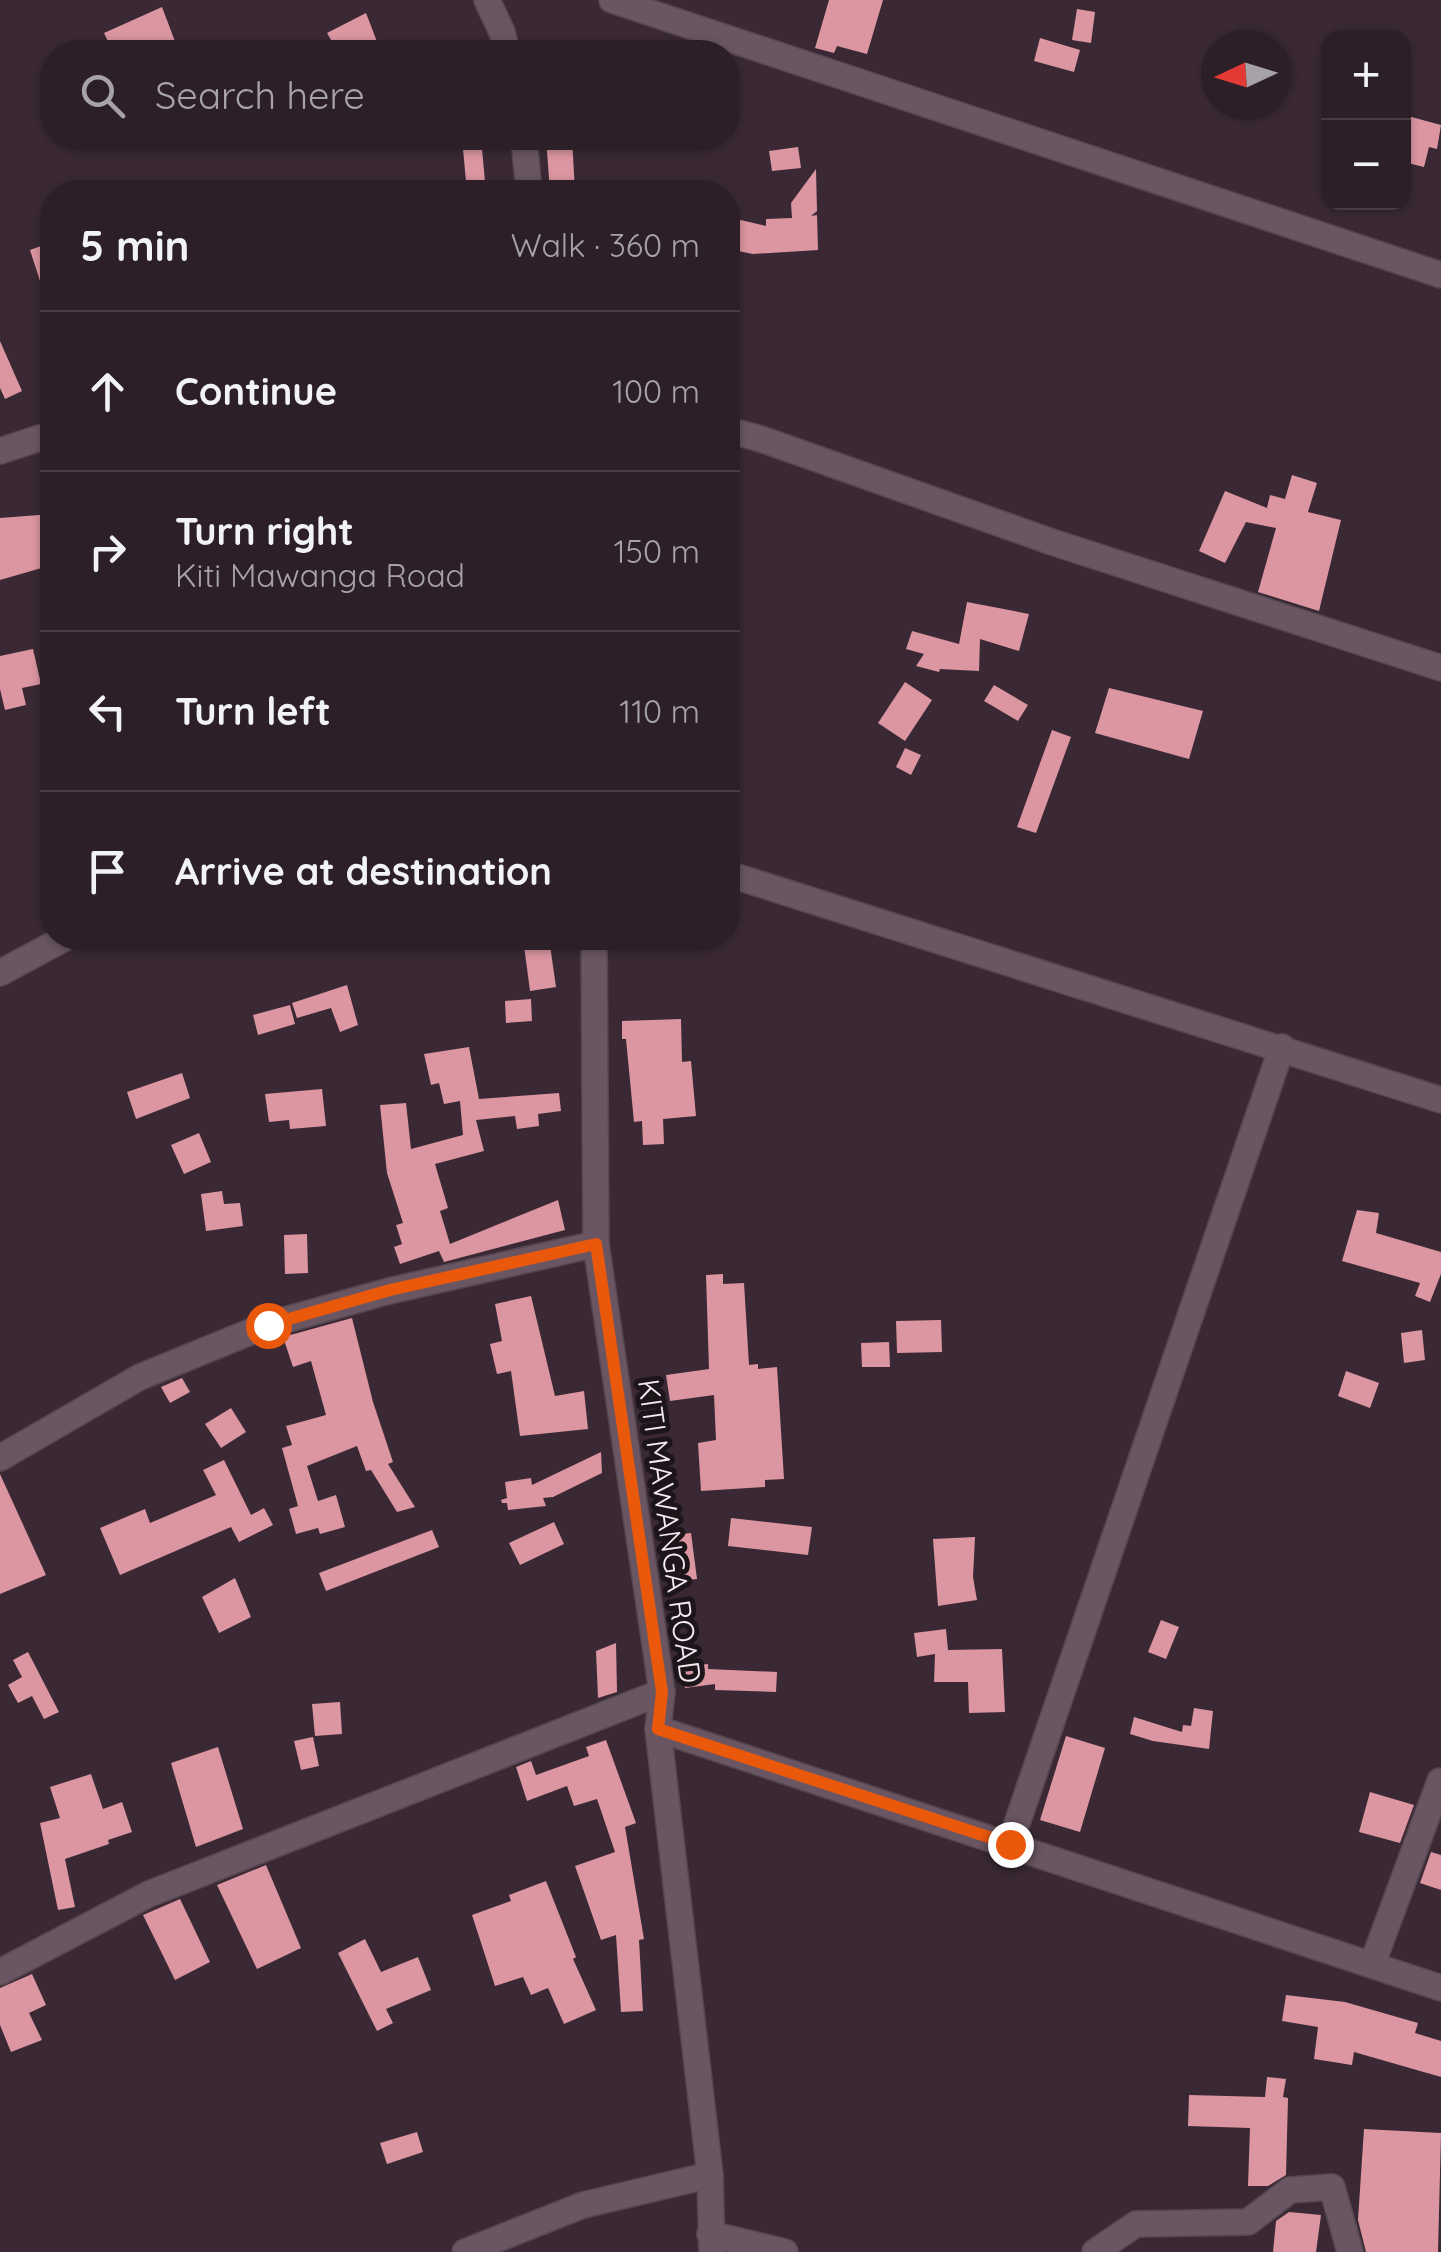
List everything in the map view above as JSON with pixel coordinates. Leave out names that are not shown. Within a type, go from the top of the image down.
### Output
[{"type":"street","points":[[487,0],[504,40]]},
{"type":"street","points":[[500,0],[505,40]]},
{"type":"street","points":[[612,0],[687,12],[1441,275]]},
{"type":"street","points":[[525,150],[528,180]]},
{"type":"street","points":[[740,433],[1070,548],[1441,668]]},
{"type":"street","points":[[0,451],[40,438]]},
{"type":"street","points":[[740,878],[1441,1100]]},
{"type":"street","points":[[0,973],[43,950]]},
{"type":"street","name":"KITI MAWANGA ROAD","points":[[594,950],[596,1244],[662,1692],[658,1729],[710,2174],[711,2243]]},
{"type":"street","points":[[1010,1844],[1282,1047]]},
{"type":"street","points":[[0,1458],[140,1376],[268,1325],[390,1290],[596,1244]]},
{"type":"street","points":[[0,1972],[149,1894],[662,1692]]},
{"type":"street","points":[[658,1729],[1441,1988]]},
{"type":"street","points":[[1372,1965],[1440,1782]]},
{"type":"street","points":[[476,2250],[583,2206],[710,2174]]},
{"type":"street","points":[[1095,2252],[1136,2224],[1248,2222],[1290,2190],[1332,2187],[1350,2252]]},
{"type":"street","points":[[711,2243],[785,2252]]},
{"type":"building","points":[[829,0],[883,0],[867,54],[837,46],[834,53],[815,48]]},
{"type":"building","points":[[162,7],[174,40],[107,40],[104,33]]},
{"type":"building","points":[[1077,9],[1095,12],[1091,43],[1072,40]]},
{"type":"building","points":[[366,13],[376,40],[331,40],[327,33]]},
{"type":"building","points":[[1040,38],[1080,50],[1074,72],[1034,61]]},
{"type":"building","points":[[1411,117],[1441,125],[1437,149],[1429,147],[1424,167],[1411,164]]},
{"type":"building","points":[[798,147],[801,168],[772,171],[769,151]]},
{"type":"building","points":[[463,150],[482,150],[485,180],[466,180]]},
{"type":"building","points":[[547,150],[573,150],[574,180],[549,180]]},
{"type":"building","points":[[816,169],[817,211],[811,216],[817,215],[818,250],[740,251],[740,220],[766,226],[766,219],[792,218],[791,203]]},
{"type":"building","points":[[40,246],[40,281],[30,250]]},
{"type":"building","points":[[0,341],[22,391],[5,399],[0,388]]},
{"type":"building","points":[[1292,475],[1317,483],[1308,512],[1341,520],[1319,611],[1258,592],[1276,528],[1246,522],[1225,563],[1199,551],[1225,491],[1267,508],[1270,495],[1285,499]]},
{"type":"building","points":[[40,515],[40,568],[0,580],[0,518]]},
{"type":"building","points":[[967,602],[1029,614],[1019,651],[980,639],[979,671],[939,672],[916,666],[924,654],[906,649],[912,631],[959,644]]},
{"type":"building","points":[[33,649],[40,684],[22,688],[26,705],[5,710],[0,689],[0,656]]},
{"type":"building","points":[[905,682],[932,700],[905,741],[878,723]]},
{"type":"building","points":[[994,685],[1028,705],[1018,721],[984,701]]},
{"type":"building","points":[[1109,688],[1203,711],[1189,759],[1095,733]]},
{"type":"building","points":[[1052,730],[1071,737],[1036,833],[1017,827]]},
{"type":"building","points":[[905,748],[921,755],[911,775],[896,767]]},
{"type":"building","points":[[525,950],[551,950],[556,987],[530,991]]},
{"type":"building","points":[[347,985],[358,1025],[340,1032],[331,1008],[297,1018],[292,1003]]},
{"type":"building","points":[[531,999],[532,1021],[506,1023],[505,1001]]},
{"type":"building","points":[[290,1005],[295,1024],[258,1035],[253,1015]]},
{"type":"building","points":[[681,1019],[682,1062],[691,1061],[696,1116],[663,1119],[664,1144],[643,1145],[642,1121],[634,1122],[622,1021]]},
{"type":"building","points":[[469,1047],[479,1099],[559,1093],[561,1111],[538,1114],[539,1126],[517,1129],[515,1116],[476,1120],[484,1151],[435,1164],[448,1208],[440,1211],[450,1244],[558,1200],[565,1230],[444,1262],[439,1251],[400,1264],[394,1247],[402,1244],[396,1225],[403,1223],[387,1173],[380,1105],[406,1103],[411,1149],[463,1135],[460,1101],[444,1104],[439,1083],[431,1085],[424,1054]]},
{"type":"building","points":[[182,1073],[190,1098],[136,1119],[127,1092]]},
{"type":"building","points":[[322,1089],[326,1126],[290,1129],[289,1120],[269,1122],[265,1094]]},
{"type":"building","points":[[199,1133],[211,1162],[184,1174],[171,1145]]},
{"type":"building","points":[[222,1191],[224,1204],[240,1203],[243,1226],[206,1231],[201,1194]]},
{"type":"building","points":[[1357,1210],[1379,1213],[1376,1233],[1441,1252],[1441,1274],[1430,1302],[1415,1296],[1420,1283],[1342,1261]]},
{"type":"building","points":[[307,1234],[308,1273],[285,1274],[284,1235]]},
{"type":"building","points":[[723,1274],[723,1284],[744,1283],[749,1365],[758,1364],[758,1369],[777,1367],[784,1479],[765,1480],[765,1487],[701,1491],[698,1443],[716,1440],[714,1395],[670,1401],[666,1375],[709,1369],[706,1275]]},
{"type":"building","points":[[531,1296],[555,1396],[584,1391],[588,1429],[520,1436],[511,1371],[497,1374],[490,1344],[502,1341],[495,1304]]},
{"type":"building","points":[[352,1318],[393,1462],[388,1464],[415,1507],[397,1512],[371,1470],[366,1471],[357,1446],[307,1466],[318,1501],[336,1495],[345,1527],[320,1534],[318,1528],[296,1534],[289,1509],[298,1506],[282,1448],[292,1445],[286,1426],[326,1415],[311,1361],[293,1367],[283,1337]]},
{"type":"building","points":[[941,1320],[942,1352],[897,1353],[896,1321]]},
{"type":"building","points":[[1422,1330],[1425,1360],[1404,1363],[1401,1333]]},
{"type":"building","points":[[889,1342],[890,1367],[862,1367],[861,1343]]},
{"type":"building","points":[[1346,1371],[1379,1383],[1370,1408],[1338,1396]]},
{"type":"building","points":[[182,1378],[190,1392],[170,1403],[161,1387]]},
{"type":"building","points":[[231,1408],[246,1432],[221,1448],[205,1424]]},
{"type":"building","points":[[601,1452],[602,1473],[543,1498],[546,1506],[508,1510],[507,1503],[502,1503],[507,1498],[505,1482],[531,1478],[532,1485]]},
{"type":"building","points":[[224,1460],[251,1515],[264,1508],[273,1525],[239,1542],[231,1527],[120,1575],[100,1528],[145,1509],[150,1523],[216,1495],[203,1470]]},
{"type":"building","points":[[0,1474],[46,1575],[0,1594]]},
{"type":"building","points":[[731,1518],[812,1527],[808,1555],[728,1546]]},
{"type":"building","points":[[554,1522],[564,1544],[520,1565],[509,1543]]},
{"type":"building","points":[[432,1530],[439,1547],[326,1591],[319,1573]]},
{"type":"building","points":[[691,1533],[697,1579],[677,1581],[673,1535]]},
{"type":"building","points":[[975,1537],[973,1577],[977,1600],[938,1606],[933,1539]]},
{"type":"building","points":[[235,1578],[251,1617],[219,1633],[202,1597]]},
{"type":"building","points":[[1161,1620],[1179,1627],[1166,1659],[1148,1652]]},
{"type":"building","points":[[946,1629],[948,1650],[1002,1649],[1005,1712],[969,1713],[968,1682],[934,1682],[935,1654],[917,1657],[914,1633]]},
{"type":"building","points":[[616,1643],[617,1692],[598,1698],[596,1651]]},
{"type":"building","points":[[28,1652],[59,1712],[44,1719],[32,1696],[18,1703],[8,1685],[22,1677],[13,1660]]},
{"type":"building","points":[[708,1664],[708,1669],[777,1672],[776,1692],[715,1690],[715,1684],[685,1688],[683,1667]]},
{"type":"building","points":[[340,1702],[342,1734],[315,1736],[312,1704]]},
{"type":"building","points":[[1194,1708],[1213,1711],[1209,1749],[1130,1734],[1134,1717],[1182,1732],[1183,1725],[1191,1726]]},
{"type":"building","points":[[1066,1736],[1105,1748],[1080,1832],[1040,1820]]},
{"type":"building","points":[[313,1737],[319,1766],[301,1770],[294,1741]]},
{"type":"building","points":[[606,1740],[636,1823],[625,1827],[644,1939],[639,1940],[643,2011],[621,2012],[616,1935],[601,1940],[575,1866],[615,1852],[597,1799],[574,1806],[567,1786],[527,1801],[516,1767],[531,1761],[536,1775],[589,1756],[586,1747]]},
{"type":"building","points":[[218,1747],[243,1829],[196,1847],[171,1763]]},
{"type":"building","points":[[91,1774],[103,1809],[122,1802],[132,1832],[65,1859],[75,1907],[58,1910],[40,1823],[60,1818],[50,1787]]},
{"type":"building","points":[[1370,1792],[1414,1805],[1400,1843],[1359,1832]]},
{"type":"building","points":[[1431,1852],[1441,1855],[1441,1890],[1420,1883]]},
{"type":"building","points":[[266,1865],[301,1948],[257,1969],[217,1885]]},
{"type":"building","points":[[546,1881],[576,1957],[573,1959],[596,2010],[564,2024],[548,1988],[531,1995],[523,1977],[495,1986],[472,1915],[511,1901],[509,1895]]},
{"type":"building","points":[[180,1899],[210,1962],[175,1980],[143,1915]]},
{"type":"building","points":[[365,1939],[381,1972],[418,1957],[431,1990],[386,2009],[393,2023],[377,2031],[338,1953]]},
{"type":"building","points":[[32,1974],[46,2005],[29,2013],[42,2040],[11,2052],[0,2025],[0,1988]]},
{"type":"building","points":[[1286,1995],[1345,2002],[1418,2023],[1415,2033],[1441,2041],[1441,2077],[1354,2052],[1352,2065],[1314,2059],[1318,2027],[1282,2021]]},
{"type":"building","points":[[1267,2077],[1286,2079],[1286,2175],[1268,2186],[1248,2186],[1250,2128],[1188,2126],[1189,2095],[1265,2097]]},
{"type":"building","points":[[1364,2129],[1441,2133],[1438,2252],[1366,2252],[1358,2220]]},
{"type":"building","points":[[417,2132],[423,2152],[387,2164],[380,2143]]},
{"type":"building","points":[[1289,2212],[1321,2215],[1316,2252],[1273,2252],[1276,2221]]},
{"type":"route","points":[[268,1325],[390,1290],[596,1244],[662,1692],[658,1729],[1010,1844]]}]
